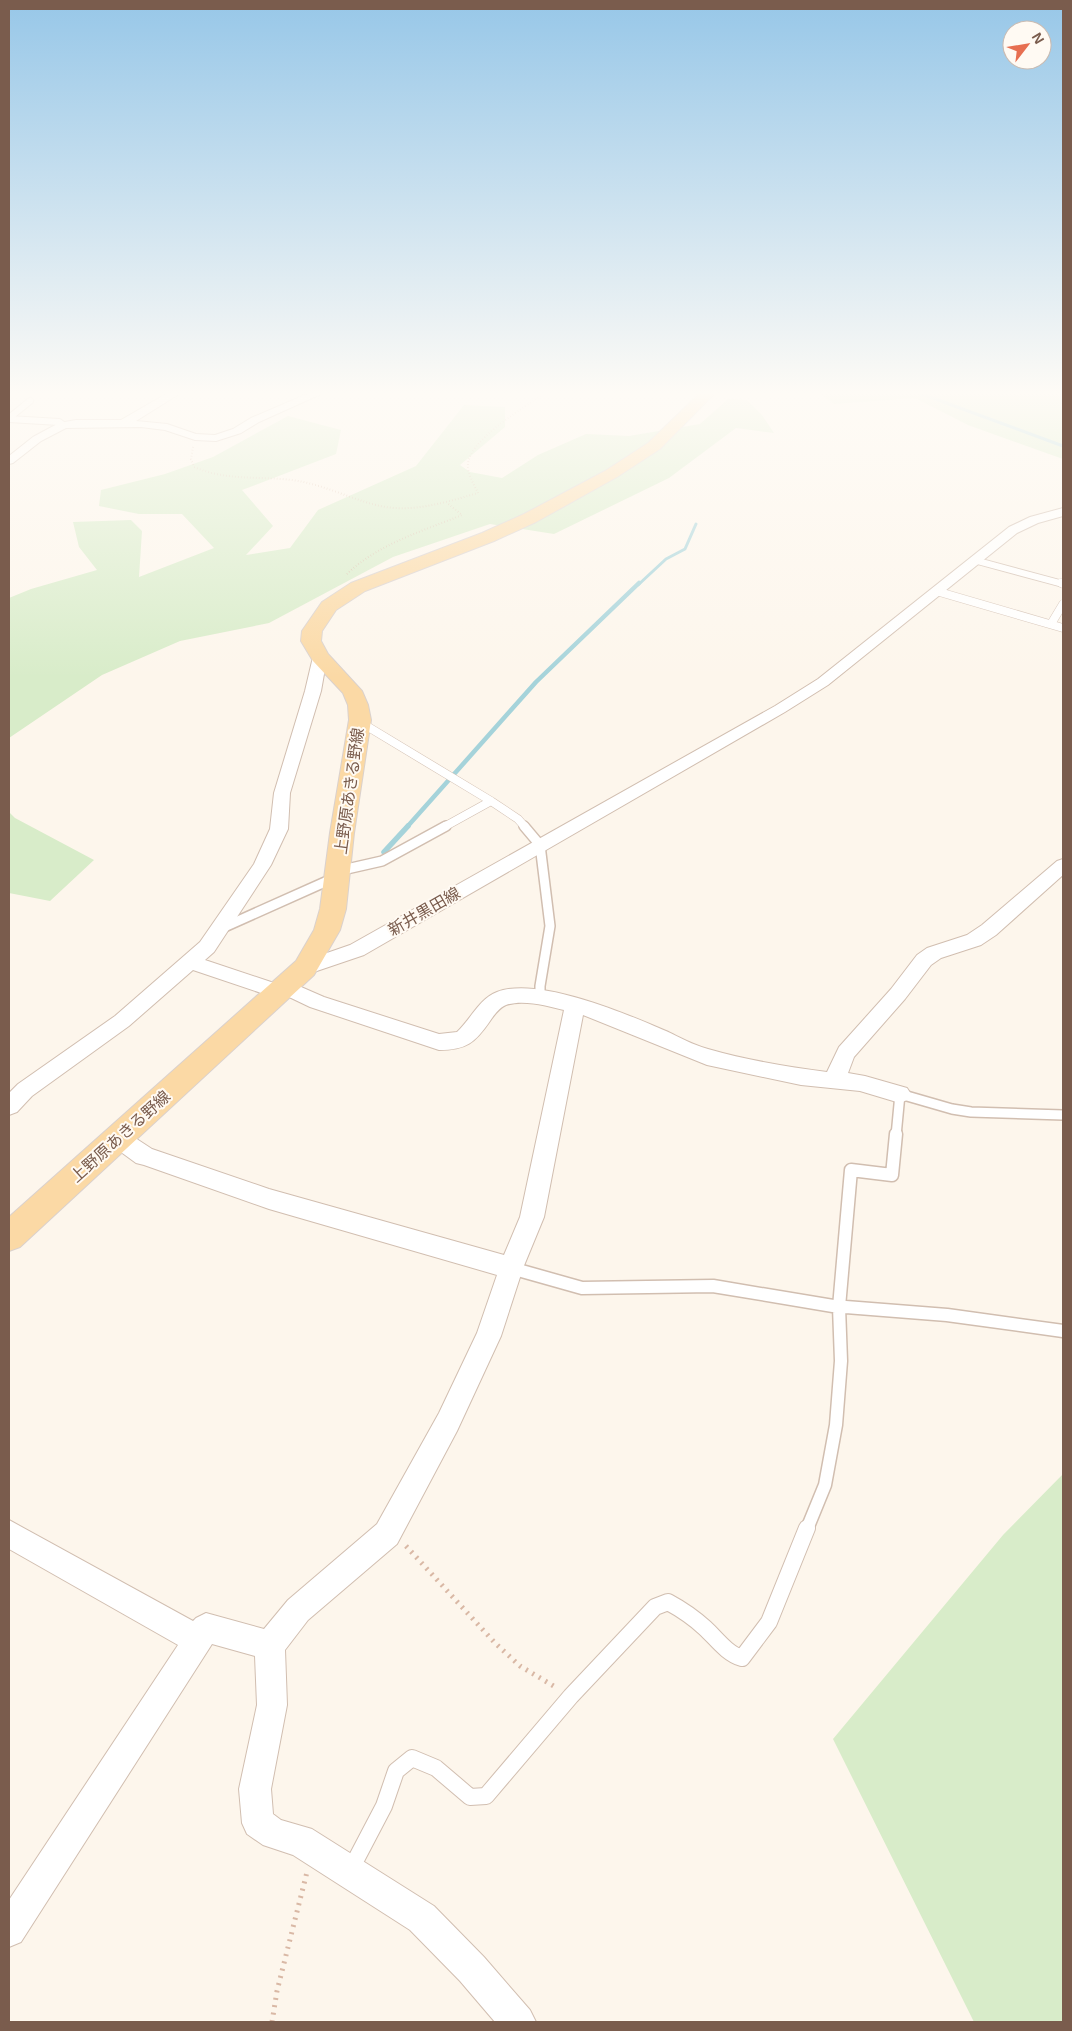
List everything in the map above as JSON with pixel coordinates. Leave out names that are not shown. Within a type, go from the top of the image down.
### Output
[{"type":"main road","name":"上野原あきる野線","points":[[9,1237],[290,982],[327,930],[333,909],[342,832],[360,722],[358,705],[352,691],[320,656],[311,640],[312,631],[330,606],[358,587],[496,533],[582,489]]},
{"type":"street","points":[[936,591],[1019,526],[1042,517],[1063,512]]},
{"type":"street","name":"新井黒田線","points":[[290,982],[357,950],[696,757],[823,682],[936,591]]},
{"type":"street","points":[[9,1106],[25,1090],[122,1021],[207,947],[262,865],[279,829],[282,793],[313,691],[320,656]]},
{"type":"street","points":[[834,1081],[846,1054],[898,994],[924,960],[934,953],[974,940],[1010,912],[1063,865]]},
{"type":"street","points":[[190,962],[290,982],[317,1002],[439,1042],[452,1044],[463,1040],[491,1004],[498,999],[515,996],[540,998],[614,1018],[704,1056],[752,1067],[834,1081],[858,1082],[900,1094]]},
{"type":"street","points":[[518,2022],[472,1969],[422,1918],[300,1841],[274,1834],[258,1823],[255,1789],[272,1705],[270,1645],[298,1610],[387,1534],[448,1422],[489,1336],[511,1268],[532,1217],[575,1006]]},
{"type":"street","points":[[118,1138],[144,1156],[269,1199],[511,1268]]},
{"type":"street","points":[[9,1534],[197,1639]]},
{"type":"street","points":[[9,1930],[197,1639],[206,1628],[270,1645]]},
{"type":"lane","points":[[974,560],[1063,584]]},
{"type":"lane","points":[[936,591],[1063,628]]},
{"type":"lane","points":[[1051,624],[1063,604]]},
{"type":"lane","points":[[360,722],[491,800],[518,820],[540,845],[550,926],[540,986],[540,998]]},
{"type":"lane","points":[[217,931],[338,873],[382,861],[491,800]]},
{"type":"lane","points":[[349,1872],[384,1806],[396,1771],[412,1758],[436,1768],[470,1797],[486,1796],[571,1696],[655,1607],[668,1602],[685,1610],[735,1656],[742,1658],[769,1622],[825,1485],[836,1425],[841,1360],[839,1307],[851,1170],[892,1174],[900,1094],[952,1109],[971,1112],[1063,1115]]},
{"type":"lane","points":[[511,1268],[582,1288],[713,1286],[839,1307],[947,1315],[1063,1331]]},
{"type":"path","points":[[327,489],[382,507],[418,507],[447,502],[478,493],[477,489]]},
{"type":"path","points":[[330,606],[328,597],[354,566],[407,538],[462,515],[447,502]]},
{"type":"path","points":[[390,1529],[495,1643],[520,1666],[571,1696]]},
{"type":"path","points":[[272,2022],[277,1991],[312,1850]]},
{"type":"green space","points":[[245,489],[242,490],[273,526],[246,555],[290,548],[318,510],[365,489],[647,489],[554,534],[490,524],[393,557],[269,623],[180,641],[102,675],[9,738],[9,598],[31,589],[97,570],[79,547],[73,522],[131,520],[142,531],[139,577],[214,548],[182,514],[139,514],[99,506],[101,490]]},
{"type":"green space","points":[[9,812],[15,818],[94,860],[50,901],[9,893]]},
{"type":"green space","points":[[1063,1474],[1063,2022],[974,2022],[833,1739],[1003,1535]]},
{"type":"waterway","points":[[638,585],[666,559],[685,549],[696,524]]},
{"type":"waterway","points":[[407,827],[536,682],[639,583]]},
{"type":"waterway","points":[[384,852],[408,826]]}]
